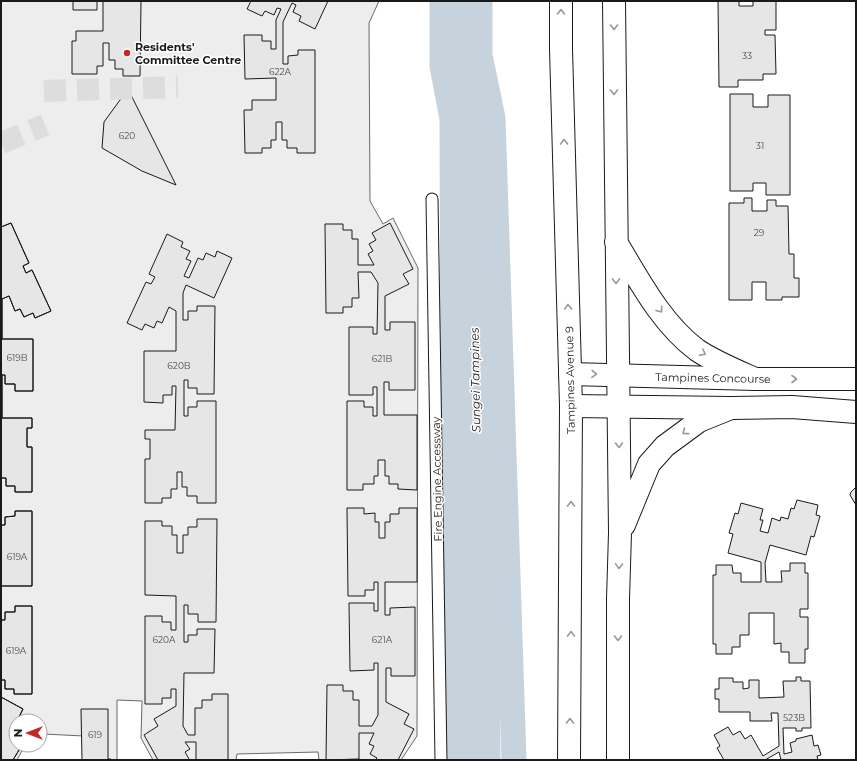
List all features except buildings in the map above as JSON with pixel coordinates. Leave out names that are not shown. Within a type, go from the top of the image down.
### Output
[{"type":"main road","name":"Tampines Avenue 9","points":[[561,1],[561,50],[571,406],[569,760]]},
{"type":"main road","points":[[614,1],[620,533],[618,599],[619,758]]},
{"type":"main road","points":[[616,242],[643,287],[673,329],[698,351],[755,379]]},
{"type":"main road","name":"Tampines Concourse","points":[[570,374],[755,379],[856,379]]},
{"type":"main road","points":[[571,406],[731,408],[792,407],[856,412]]},
{"type":"main road","points":[[620,533],[648,464],[665,446],[699,421],[731,408]]},
{"type":"lane","name":"Fire Engine Accessway","points":[[432,199],[441,760]]},
{"type":"shaded area","points":[[1,1],[379,1],[369,23],[370,201],[383,224],[393,218],[418,268],[417,736],[401,760],[319,760],[318,752],[237,754],[236,760],[153,760],[141,738],[142,701],[117,700],[117,760],[85,760],[84,736],[48,734],[48,713],[8,713],[8,753],[21,753],[17,760],[1,760]]},
{"type":"waterway","points":[[442,1],[442,66],[452,119],[454,760]]},
{"type":"waterway","name":"Sungei Tampines","points":[[463,1],[464,64],[473,125],[479,760]]},
{"type":"waterway","points":[[480,1],[480,55],[493,118],[514,760]]},
{"type":"tunnel","points":[[44,91],[178,87]]},
{"type":"tunnel","points":[[1,143],[45,125]]},
{"type":"place","name":"Residents' Committee Centre","points":[[127,53]]}]
